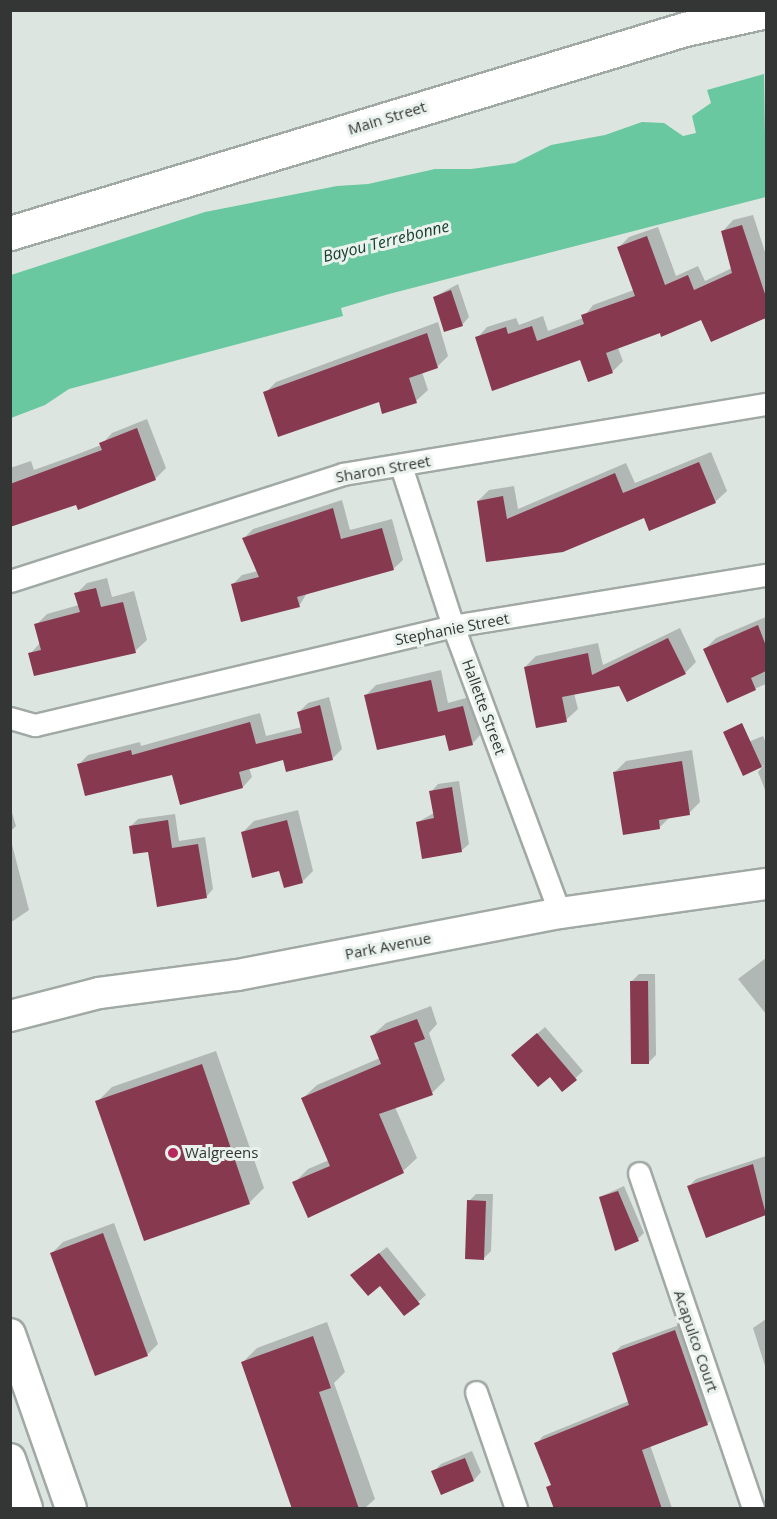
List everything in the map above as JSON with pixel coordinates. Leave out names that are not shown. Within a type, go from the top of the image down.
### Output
[{"type":"main road","name":"Main Street","points":[[10,233],[685,29],[766,11]]},
{"type":"main road","name":"Park Avenue","points":[[10,1016],[99,993],[238,975],[560,913],[766,884]]},
{"type":"main road","points":[[10,1334],[71,1509]]},
{"type":"main road","points":[[10,1460],[27,1509]]},
{"type":"street","name":"Sharon Street","points":[[10,581],[343,474],[766,404]]},
{"type":"street","name":"Hallette Street","points":[[401,466],[453,626],[560,913]]},
{"type":"street","name":"Stephanie Street","points":[[10,718],[35,725],[453,626],[766,575]]},
{"type":"street","name":"Acapulco Court","points":[[639,1173],[753,1509]]},
{"type":"street","points":[[476,1392],[516,1509]]},
{"type":"water","name":"Bayou Terrebonne","points":[[764,74],[766,197],[341,308],[343,316],[69,389],[45,405],[11,418],[11,275],[205,212],[337,186],[368,184],[435,169],[471,169],[515,163],[551,145],[605,135],[642,122],[664,123],[683,136],[696,133],[692,116],[711,103],[707,90]]},
{"type":"building","points":[[742,225],[766,297],[766,318],[711,342],[701,320],[661,337],[660,333],[606,353],[613,373],[588,382],[580,360],[492,391],[475,337],[506,327],[508,334],[532,326],[537,341],[584,324],[581,315],[635,296],[617,247],[647,236],[665,285],[688,275],[694,290],[732,273],[721,231]]},
{"type":"building","points":[[451,290],[463,326],[444,332],[433,297]]},
{"type":"building","points":[[427,333],[438,368],[409,378],[417,403],[382,414],[379,402],[278,437],[263,392]]},
{"type":"building","points":[[137,428],[156,480],[78,510],[76,505],[10,527],[10,484],[102,450],[99,443]]},
{"type":"building","points":[[699,462],[716,503],[649,531],[644,518],[563,552],[486,562],[477,501],[503,496],[507,519],[615,473],[623,493]]},
{"type":"building","points":[[333,508],[341,539],[382,528],[394,570],[297,597],[300,607],[241,622],[231,584],[259,577],[242,538]]},
{"type":"building","points":[[96,588],[101,607],[123,602],[136,653],[34,676],[28,653],[41,650],[34,624],[80,612],[74,593]]},
{"type":"building","points":[[758,625],[766,646],[766,671],[751,678],[756,690],[727,703],[703,649]]},
{"type":"building","points":[[668,638],[686,674],[627,702],[619,686],[562,697],[567,722],[536,728],[524,667],[588,653],[592,675]]},
{"type":"building","points":[[431,680],[438,712],[463,706],[473,745],[449,751],[445,735],[377,750],[364,695]]},
{"type":"building","points":[[320,705],[333,760],[286,772],[283,760],[239,772],[243,788],[180,805],[172,775],[85,796],[77,764],[131,750],[132,755],[250,722],[256,744],[302,733],[297,712]]},
{"type":"building","points":[[742,723],[762,767],[743,776],[723,732]]},
{"type":"building","points":[[682,761],[690,815],[659,820],[660,829],[623,835],[613,772]]},
{"type":"building","points":[[452,787],[462,852],[422,859],[416,822],[434,818],[429,791]]},
{"type":"building","points":[[168,820],[172,848],[198,844],[207,898],[157,907],[148,852],[133,854],[129,826]]},
{"type":"building","points":[[287,820],[303,883],[284,888],[279,871],[252,878],[241,832]]},
{"type":"building","points":[[630,981],[648,981],[649,1064],[631,1064]]},
{"type":"building","points":[[417,1019],[425,1039],[414,1043],[433,1095],[379,1114],[404,1173],[308,1218],[292,1182],[330,1166],[301,1098],[381,1064],[370,1036]]},
{"type":"building","points":[[537,1033],[577,1080],[562,1092],[550,1077],[538,1087],[511,1055]]},
{"type":"building","name":"Walgreens","points":[[202,1064],[250,1204],[144,1241],[95,1101]]},
{"type":"building","points":[[753,1164],[766,1215],[706,1238],[687,1186]]},
{"type":"building","points":[[618,1191],[639,1241],[615,1251],[599,1197]]},
{"type":"building","points":[[467,1200],[486,1201],[484,1260],[465,1259]]},
{"type":"building","points":[[103,1233],[148,1356],[95,1376],[50,1253]]},
{"type":"building","points":[[379,1253],[420,1304],[404,1316],[380,1286],[368,1296],[350,1275]]},
{"type":"building","points":[[675,1330],[708,1425],[642,1450],[662,1509],[554,1509],[546,1487],[551,1485],[534,1443],[629,1405],[612,1353]]},
{"type":"building","points":[[313,1336],[331,1388],[319,1392],[359,1509],[292,1509],[241,1362]]},
{"type":"building","points":[[465,1458],[474,1481],[441,1495],[431,1471]]},
{"type":"place","name":"Walgreens","points":[[173,1153]]}]
